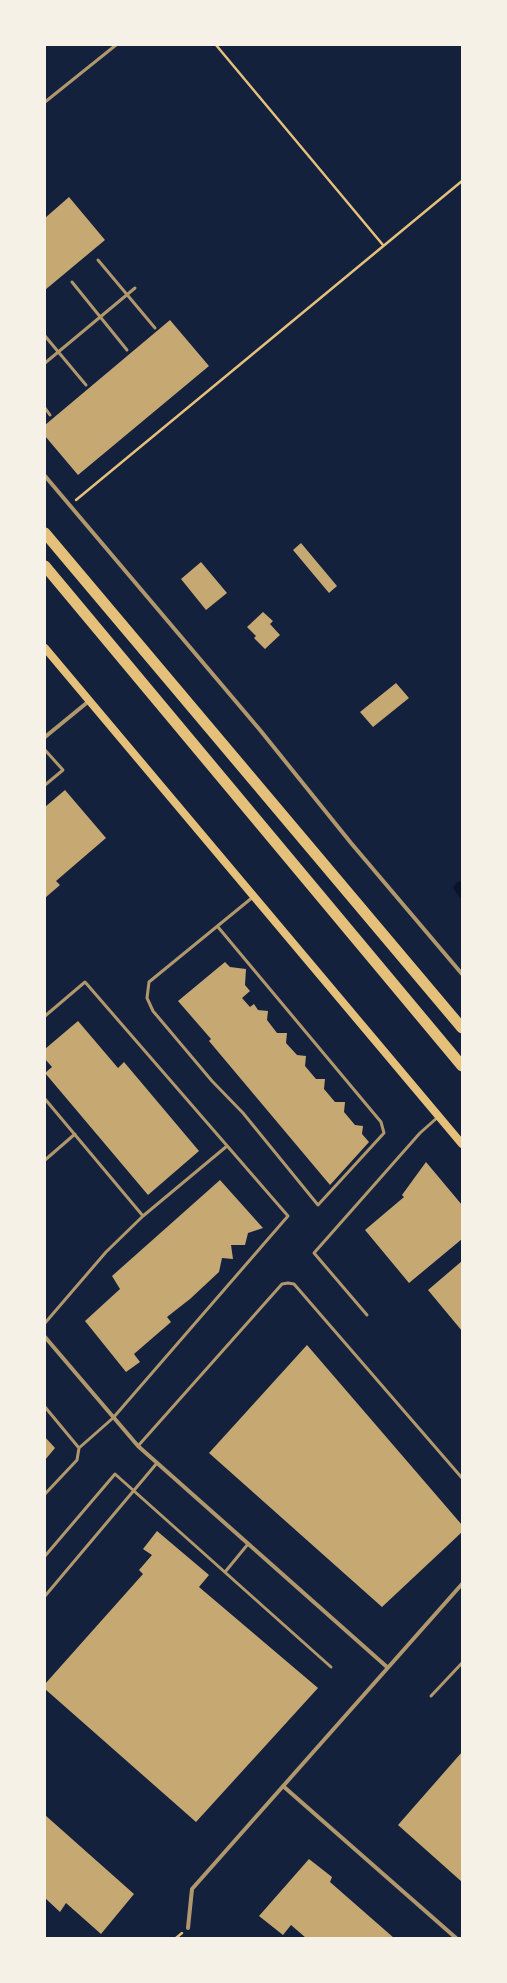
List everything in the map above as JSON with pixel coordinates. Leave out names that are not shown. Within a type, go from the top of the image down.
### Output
[{"type":"highway","points":[[45,533],[462,1028]]},
{"type":"highway","points":[[45,566],[462,1066]]},
{"type":"main road","points":[[45,648],[462,1144]]},
{"type":"street","points":[[45,476],[255,724],[351,843],[462,974]]},
{"type":"street","points":[[45,737],[89,701]]},
{"type":"street","points":[[45,1337],[138,1446],[387,1667]]},
{"type":"street","points":[[188,1928],[192,1889],[462,1584]]},
{"type":"street","points":[[283,1786],[456,1938]]},
{"type":"lane","points":[[45,102],[116,45]]},
{"type":"lane","points":[[98,260],[155,328]]},
{"type":"lane","points":[[72,282],[127,350]]},
{"type":"lane","points":[[45,363],[134,288]]},
{"type":"lane","points":[[45,336],[86,385]]},
{"type":"lane","points":[[45,408],[50,415]]},
{"type":"lane","points":[[45,750],[62,770],[45,785]]},
{"type":"lane","points":[[218,927],[381,1122],[384,1134],[318,1205],[243,1113],[212,1081],[153,1011],[147,998],[149,982],[254,896]]},
{"type":"lane","points":[[45,1016],[85,982],[288,1216],[113,1418],[79,1448],[77,1460],[45,1494]]},
{"type":"lane","points":[[45,1099],[143,1216]]},
{"type":"lane","points":[[367,1315],[314,1253],[420,1133],[439,1116]]},
{"type":"lane","points":[[45,1160],[75,1134]]},
{"type":"lane","points":[[45,1323],[106,1252],[143,1216],[227,1146]]},
{"type":"lane","points":[[138,1446],[282,1284],[288,1283],[294,1284],[462,1478]]},
{"type":"lane","points":[[45,1407],[79,1448]]},
{"type":"lane","points":[[45,1596],[135,1491],[157,1463]]},
{"type":"lane","points":[[45,1556],[115,1474],[331,1667]]},
{"type":"lane","points":[[225,1572],[248,1544]]},
{"type":"lane","points":[[431,1696],[462,1663]]},
{"type":"path","points":[[216,45],[384,244]]},
{"type":"path","points":[[70,506],[384,244],[462,181]]},
{"type":"water","points":[[462,881],[462,900],[453,888],[457,882]]},
{"type":"building","points":[[69,197],[105,240],[45,290],[45,218]]},
{"type":"building","points":[[170,320],[209,366],[78,475],[45,436],[45,425]]},
{"type":"building","points":[[301,543],[337,586],[329,593],[293,550]]},
{"type":"building","points":[[201,562],[227,593],[206,610],[181,579]]},
{"type":"building","points":[[263,612],[273,621],[270,624],[280,635],[265,649],[254,638],[256,636],[247,627]]},
{"type":"building","points":[[396,683],[409,698],[373,727],[360,712]]},
{"type":"building","points":[[65,790],[106,838],[56,881],[60,885],[45,898],[45,807]]},
{"type":"building","points":[[225,962],[230,967],[246,969],[245,985],[250,991],[242,998],[250,1007],[254,1004],[258,1010],[268,1011],[267,1020],[277,1033],[287,1033],[286,1043],[297,1055],[306,1056],[305,1066],[316,1079],[325,1079],[324,1089],[335,1102],[345,1102],[344,1112],[355,1125],[363,1126],[362,1134],[369,1142],[330,1185],[209,1041],[211,1039],[178,1001]]},
{"type":"building","points":[[78,1021],[118,1068],[124,1062],[199,1151],[148,1195],[45,1073],[52,1067],[45,1059],[45,1049]]},
{"type":"building","points":[[426,1162],[462,1205],[462,1239],[409,1283],[365,1230],[404,1197],[402,1195]]},
{"type":"building","points":[[220,1180],[263,1228],[248,1233],[245,1245],[231,1245],[233,1259],[222,1258],[219,1272],[190,1299],[167,1317],[171,1322],[134,1354],[140,1362],[126,1372],[85,1321],[120,1289],[112,1276]]},
{"type":"building","points":[[462,1261],[462,1331],[428,1290]]},
{"type":"building","points":[[307,1345],[462,1525],[462,1532],[382,1607],[209,1453]]},
{"type":"building","points":[[45,1437],[55,1448],[45,1460]]},
{"type":"building","points":[[157,1531],[209,1575],[199,1587],[318,1688],[196,1822],[45,1689],[45,1684],[143,1574],[139,1570],[152,1555],[143,1549]]},
{"type":"building","points":[[462,1752],[462,1882],[398,1825]]},
{"type":"building","points":[[45,1815],[134,1894],[101,1934],[66,1903],[60,1912],[45,1898]]},
{"type":"building","points":[[309,1859],[332,1877],[330,1882],[394,1938],[306,1938],[291,1925],[283,1935],[259,1916]]}]
